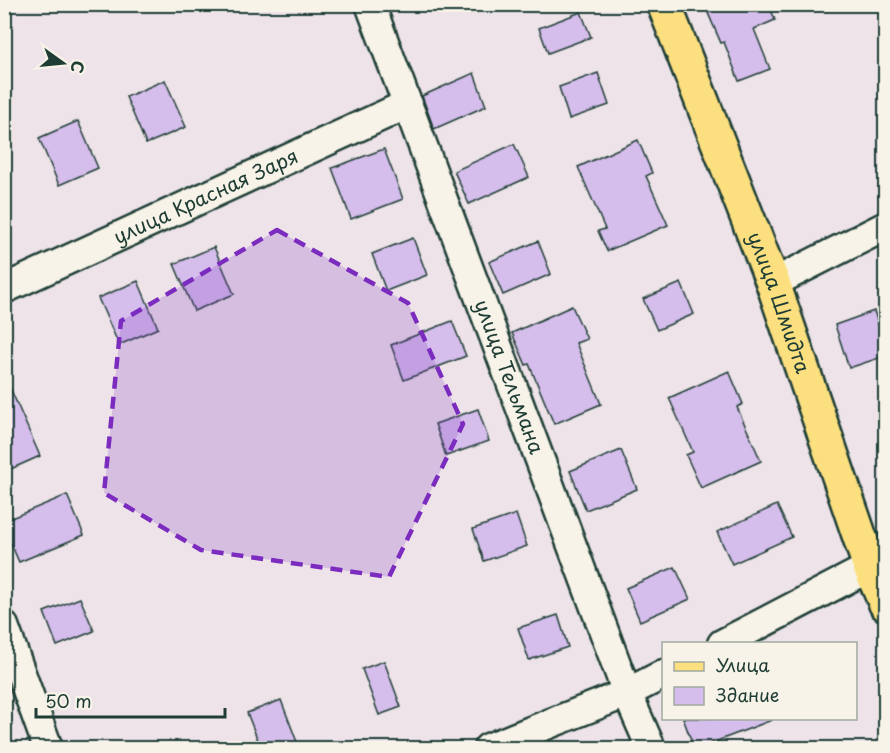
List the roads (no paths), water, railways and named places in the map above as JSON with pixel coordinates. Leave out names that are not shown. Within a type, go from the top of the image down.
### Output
[{"type":"main road","name":"улица Шмидта","points":[[664,4],[773,283],[870,567],[885,604]]},
{"type":"street","name":"улица Тельмана","points":[[370,4],[627,693],[651,748]]},
{"type":"street","name":"улица Красная Заря","points":[[4,288],[408,104]]},
{"type":"street","points":[[773,283],[885,226]]},
{"type":"street","points":[[726,642],[870,567]]},
{"type":"street","points":[[4,626],[48,748]]},
{"type":"street","points":[[488,748],[627,693],[662,675]]}]
